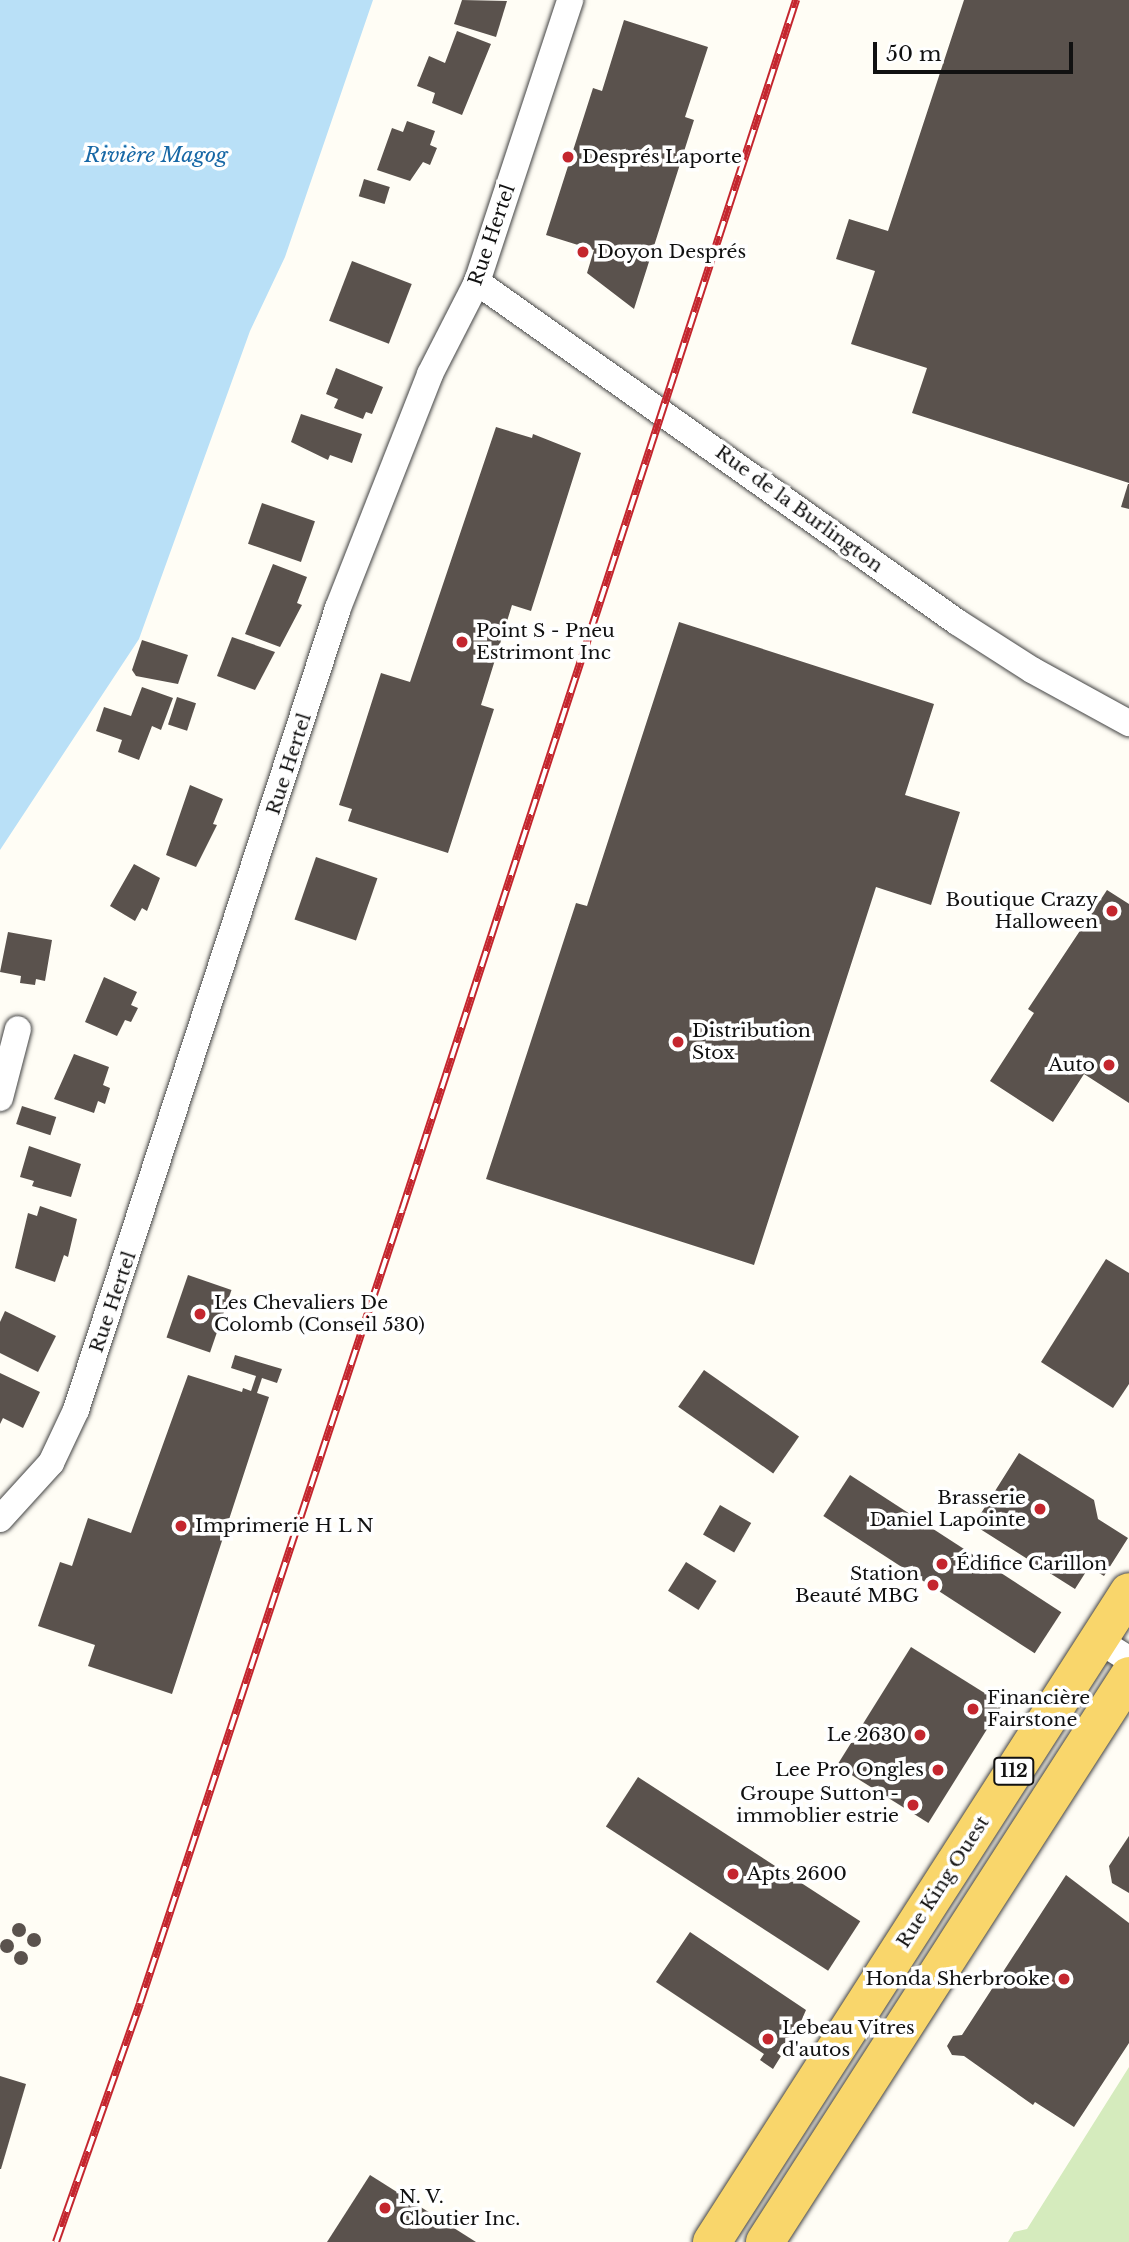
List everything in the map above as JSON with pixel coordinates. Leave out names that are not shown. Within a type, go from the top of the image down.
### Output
[{"type":"main road","name":"Rue King Ouest","points":[[712,2242],[1113,1650],[1129,1592]]},
{"type":"main road","name":"112","points":[[765,2242],[1129,1676]]},
{"type":"street","name":"Rue Hertel","points":[[0,1518],[51,1463],[76,1410],[338,608],[430,374],[477,282],[570,0]]},
{"type":"street","name":"Rue de la Burlington","points":[[477,282],[957,622],[1032,670],[1129,723]]},
{"type":"street","points":[[0,1098],[18,1029]]},
{"type":"green space","points":[[1129,2067],[1129,2242],[1008,2242],[1014,2232],[1027,2229]]},
{"type":"water","name":"Rivière Magog","points":[[0,0],[373,0],[285,257],[250,331],[139,639],[0,850]]},
{"type":"building","points":[[462,0],[507,1],[496,37],[454,24]]},
{"type":"building","points":[[964,0],[1129,0],[1129,483],[912,413],[927,368],[851,344],[875,271],[836,259],[849,219],[888,231]]},
{"type":"building","points":[[624,20],[708,47],[685,117],[694,120],[634,309],[587,273],[594,250],[546,235],[593,88],[602,91]]},
{"type":"building","points":[[457,31],[491,44],[462,115],[432,103],[435,93],[417,86],[429,56],[445,63]]},
{"type":"building","points":[[407,121],[435,131],[430,145],[437,148],[430,165],[423,162],[410,181],[377,170],[392,128],[403,132]]},
{"type":"building","points":[[364,179],[390,187],[385,204],[359,196]]},
{"type":"building","points":[[352,261],[412,284],[389,344],[329,321]]},
{"type":"building","points":[[336,368],[383,387],[372,414],[366,412],[363,419],[334,408],[338,399],[326,394]]},
{"type":"building","points":[[301,414],[362,434],[352,463],[330,455],[328,460],[291,442]]},
{"type":"building","name":"Point S - Pneu Estrimont Inc","points":[[496,427],[532,438],[533,434],[581,453],[531,611],[512,605],[481,705],[494,709],[448,853],[348,821],[352,809],[339,805],[381,673],[410,682]]},
{"type":"building","points":[[1129,484],[1129,509],[1121,507]]},
{"type":"building","points":[[262,503],[315,521],[301,562],[248,544]]},
{"type":"building","points":[[273,564],[307,577],[297,603],[302,605],[280,647],[245,634]]},
{"type":"building","name":"Distribution Stox","points":[[679,622],[934,704],[905,795],[960,812],[931,905],[876,887],[754,1265],[486,1179],[576,903],[587,906]]},
{"type":"building","points":[[232,637],[275,652],[255,690],[217,676]]},
{"type":"building","points":[[142,640],[188,655],[178,684],[136,676],[132,670]]},
{"type":"building","points":[[142,687],[173,698],[161,730],[152,726],[139,760],[118,752],[122,740],[96,731],[104,707],[131,716]]},
{"type":"building","points":[[177,697],[196,703],[187,731],[168,725]]},
{"type":"building","points":[[190,785],[223,799],[213,824],[217,825],[196,867],[166,855]]},
{"type":"building","points":[[316,857],[377,878],[356,941],[295,919]]},
{"type":"building","points":[[134,864],[160,878],[147,911],[142,908],[135,921],[110,906]]},
{"type":"building","points":[[1107,890],[1129,904],[1129,1103],[1084,1074],[1053,1122],[990,1081],[1034,1013],[1028,1009]]},
{"type":"building","points":[[8,932],[52,940],[45,981],[36,979],[35,985],[20,983],[21,976],[0,972]]},
{"type":"building","points":[[104,977],[137,992],[131,1005],[138,1008],[131,1022],[125,1020],[117,1036],[85,1022]]},
{"type":"building","points":[[74,1054],[109,1067],[103,1085],[110,1088],[105,1104],[98,1101],[94,1113],[54,1099]]},
{"type":"building","points":[[22,1106],[56,1117],[50,1135],[16,1124]]},
{"type":"building","points":[[29,1146],[81,1164],[71,1197],[32,1186],[34,1181],[20,1177]]},
{"type":"building","points":[[40,1206],[77,1219],[68,1257],[64,1255],[55,1282],[15,1268],[28,1213],[37,1216]]},
{"type":"building","points":[[1106,1259],[1129,1273],[1129,1384],[1113,1408],[1041,1362]]},
{"type":"building","name":"Les Chevaliers De Colomb (Conseil 530)","points":[[188,1275],[231,1290],[210,1352],[167,1337]]},
{"type":"building","points":[[5,1311],[56,1336],[38,1372],[0,1353],[0,1322]]},
{"type":"building","name":"Imprimerie H L N","points":[[235,1355],[282,1369],[277,1383],[262,1378],[257,1393],[269,1397],[172,1694],[88,1666],[95,1645],[38,1626],[60,1562],[72,1566],[88,1518],[131,1533],[188,1375],[242,1392],[243,1388],[251,1391],[256,1376],[231,1368]]},
{"type":"building","points":[[704,1370],[799,1437],[773,1473],[678,1407]]},
{"type":"building","points":[[0,1373],[40,1392],[23,1428],[3,1418],[0,1424]]},
{"type":"building","name":"Brasserie Daniel Lapointe","points":[[1019,1453],[1094,1500],[1098,1519],[1128,1538],[1104,1576],[1089,1567],[1075,1589],[977,1527],[981,1521],[978,1518]]},
{"type":"building","name":"Édifice Carillon","points":[[850,1475],[1061,1612],[1035,1653],[823,1516]]},
{"type":"building","points":[[720,1505],[751,1523],[734,1552],[703,1534]]},
{"type":"building","points":[[686,1562],[717,1581],[699,1610],[668,1591]]},
{"type":"building","name":"Le 2630","points":[[911,1647],[1003,1704],[928,1823],[837,1766]]},
{"type":"building","name":"Apts 2600","points":[[638,1777],[860,1921],[828,1971],[606,1826]]},
{"type":"building","points":[[1129,1836],[1129,1893],[1112,1883],[1109,1866]]},
{"type":"building","name":"Honda Sherbrooke","points":[[1066,1875],[1129,1923],[1129,2043],[1074,2127],[1035,2102],[1033,2105],[964,2056],[952,2055],[947,2046],[953,2036],[962,2035]]},
{"type":"building","points":[[16,1923],[22,1923],[26,1930],[22,1937],[16,1937],[12,1933],[12,1927]]},
{"type":"building","points":[[690,1932],[806,2010],[799,2026],[777,2053],[781,2056],[773,2069],[760,2060],[764,2054],[656,1982]]},
{"type":"building","points":[[31,1933],[37,1933],[41,1940],[37,1947],[31,1947],[27,1943],[27,1937]]},
{"type":"building","points":[[4,1939],[10,1939],[14,1946],[10,1953],[4,1953],[0,1949],[0,1943]]},
{"type":"building","points":[[18,1951],[24,1951],[28,1958],[24,1965],[18,1965],[14,1961],[14,1955]]},
{"type":"building","points":[[0,2076],[26,2084],[1,2169],[0,2169]]},
{"type":"building","name":"N. V. Cloutier Inc.","points":[[370,2175],[476,2242],[327,2242]]},
{"type":"railway","points":[[56,2242],[140,2003],[402,1210],[796,0]]},
{"type":"place","name":"Després Laporte","points":[[568,157]]},
{"type":"place","name":"Doyon Després","points":[[583,252]]},
{"type":"place","name":"Point S - Pneu Estrimont Inc","points":[[462,642]]},
{"type":"place","name":"Boutique Crazy Halloween","points":[[1112,911]]},
{"type":"place","name":"Distribution Stox","points":[[678,1042]]},
{"type":"place","name":"Auto","points":[[1109,1065]]},
{"type":"place","name":"Les Chevaliers De Colomb (Conseil 530)","points":[[200,1314]]},
{"type":"place","name":"Brasserie Daniel Lapointe","points":[[1040,1509]]},
{"type":"place","name":"Imprimerie H L N","points":[[181,1526]]},
{"type":"place","name":"Édifice Carillon","points":[[942,1564]]},
{"type":"place","name":"Station Beauté MBG","points":[[933,1585]]},
{"type":"place","name":"Financière Fairstone","points":[[973,1709]]},
{"type":"place","name":"Le 2630","points":[[920,1735]]},
{"type":"place","name":"Lee Pro Ongles","points":[[938,1770]]},
{"type":"place","name":"Groupe Sutton - immoblier estrie","points":[[913,1805]]},
{"type":"place","name":"Apts 2600","points":[[733,1874]]},
{"type":"place","name":"Honda Sherbrooke","points":[[1064,1979]]},
{"type":"place","name":"Lebeau Vitres d'autos","points":[[768,2039]]},
{"type":"place","name":"N. V. Cloutier Inc.","points":[[385,2208]]}]
